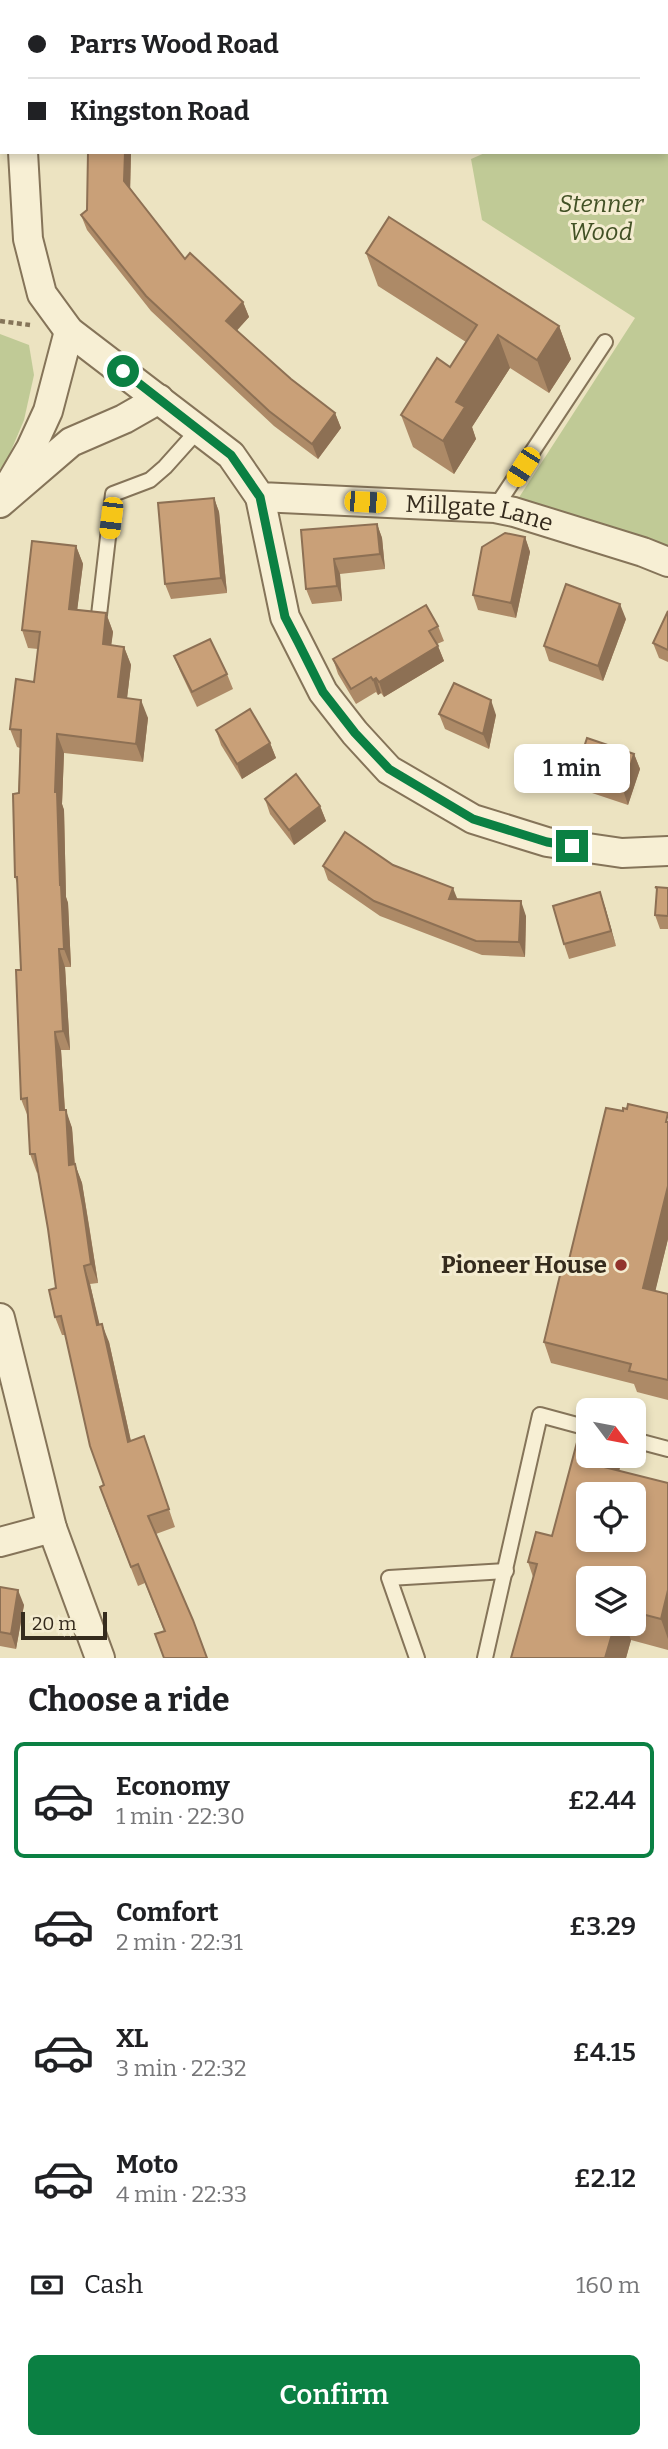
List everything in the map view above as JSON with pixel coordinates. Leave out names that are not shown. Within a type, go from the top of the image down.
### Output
[{"type":"street","points":[[23,154],[28,239],[42,294],[69,331],[231,455],[260,497],[285,617],[323,692],[355,733],[389,769],[473,819],[547,842],[622,853],[668,851]]},
{"type":"street","points":[[0,502],[31,448],[48,411],[69,331]]},
{"type":"street","points":[[0,502],[71,442],[124,419],[159,399]]},
{"type":"street","name":"Millgate Lane","points":[[260,497],[495,508],[668,562]]},
{"type":"street","points":[[0,1318],[52,1528],[100,1658]]},
{"type":"street","points":[[0,1542],[52,1528]]},
{"type":"lane","points":[[495,508],[605,342]]},
{"type":"lane","points":[[99,615],[113,494],[149,480],[157,474],[199,429]]},
{"type":"lane","points":[[485,1658],[540,1415],[576,1425]]},
{"type":"lane","points":[[646,1443],[668,1449]]},
{"type":"lane","points":[[417,1658],[389,1578],[506,1571]]},
{"type":"green space","name":"Stenner Wood","points":[[482,154],[668,154],[668,549],[612,527],[518,499],[635,318],[482,220],[471,159]]},
{"type":"green space","points":[[0,334],[29,345],[34,375],[24,420],[5,465],[0,469]]},
{"type":"building","points":[[88,154],[125,154],[124,181],[185,259],[190,253],[243,302],[226,321],[291,379],[335,413],[312,444],[269,411],[146,296],[81,215],[87,210]]},
{"type":"building","points":[[389,217],[559,326],[537,360],[498,335],[456,402],[465,407],[443,441],[401,415],[437,358],[450,367],[477,325],[366,253]]},
{"type":"building","points":[[214,498],[221,578],[165,584],[158,503]]},
{"type":"building","points":[[377,524],[380,554],[334,559],[337,586],[306,589],[301,530]]},
{"type":"building","points":[[505,533],[525,537],[511,603],[473,595],[482,547]]},
{"type":"building","points":[[32,541],[76,546],[69,609],[106,613],[103,644],[124,647],[118,697],[141,700],[136,744],[57,734],[55,792],[64,949],[59,949],[63,1031],[55,1032],[60,1110],[66,1110],[69,1165],[75,1164],[83,1206],[91,1264],[84,1266],[97,1325],[102,1324],[128,1442],[144,1436],[169,1509],[148,1516],[207,1658],[164,1658],[155,1634],[165,1631],[138,1564],[131,1567],[100,1487],[104,1485],[90,1446],[61,1316],[55,1317],[49,1290],[56,1288],[48,1229],[35,1154],[30,1154],[27,1098],[21,1099],[16,970],[21,970],[13,794],[19,793],[21,730],[10,729],[16,679],[34,682],[40,632],[22,630]]},
{"type":"building","points":[[566,584],[620,604],[598,666],[544,646]]},
{"type":"building","points":[[426,605],[438,626],[429,631],[438,646],[379,682],[371,677],[351,689],[333,659]]},
{"type":"building","points":[[668,611],[668,650],[653,643]]},
{"type":"building","points":[[210,639],[227,674],[192,692],[174,656]]},
{"type":"building","points":[[454,683],[491,700],[483,734],[439,714]]},
{"type":"building","points":[[250,709],[270,743],[237,764],[216,730]]},
{"type":"building","points":[[587,738],[634,754],[623,790],[575,775]]},
{"type":"building","points":[[296,774],[320,806],[289,830],[265,799]]},
{"type":"building","points":[[345,832],[393,865],[453,888],[449,899],[521,901],[519,942],[476,941],[374,901],[323,866]]},
{"type":"building","points":[[655,887],[668,888],[668,916],[655,915]]},
{"type":"building","points":[[600,892],[611,931],[564,944],[553,906]]},
{"type":"building","name":"Pioneer House","points":[[628,1104],[668,1113],[668,1186],[643,1288],[668,1294],[668,1380],[629,1371],[631,1364],[544,1342],[561,1271],[566,1272],[606,1108],[623,1111]]},
{"type":"building","points":[[576,1446],[576,1468],[608,1468],[668,1483],[668,1590],[661,1619],[646,1615],[646,1566],[576,1566],[576,1636],[611,1636],[605,1658],[511,1658],[537,1564],[528,1562],[536,1532],[552,1536]]},
{"type":"building","points":[[0,1587],[18,1590],[11,1634],[0,1632]]},
{"type":"place","name":"Pioneer House","points":[[621,1265]]},
{"type":"route","points":[[123,371],[231,455],[260,497],[285,617],[323,692],[355,733],[389,769],[473,819],[547,842],[572,846]]}]
